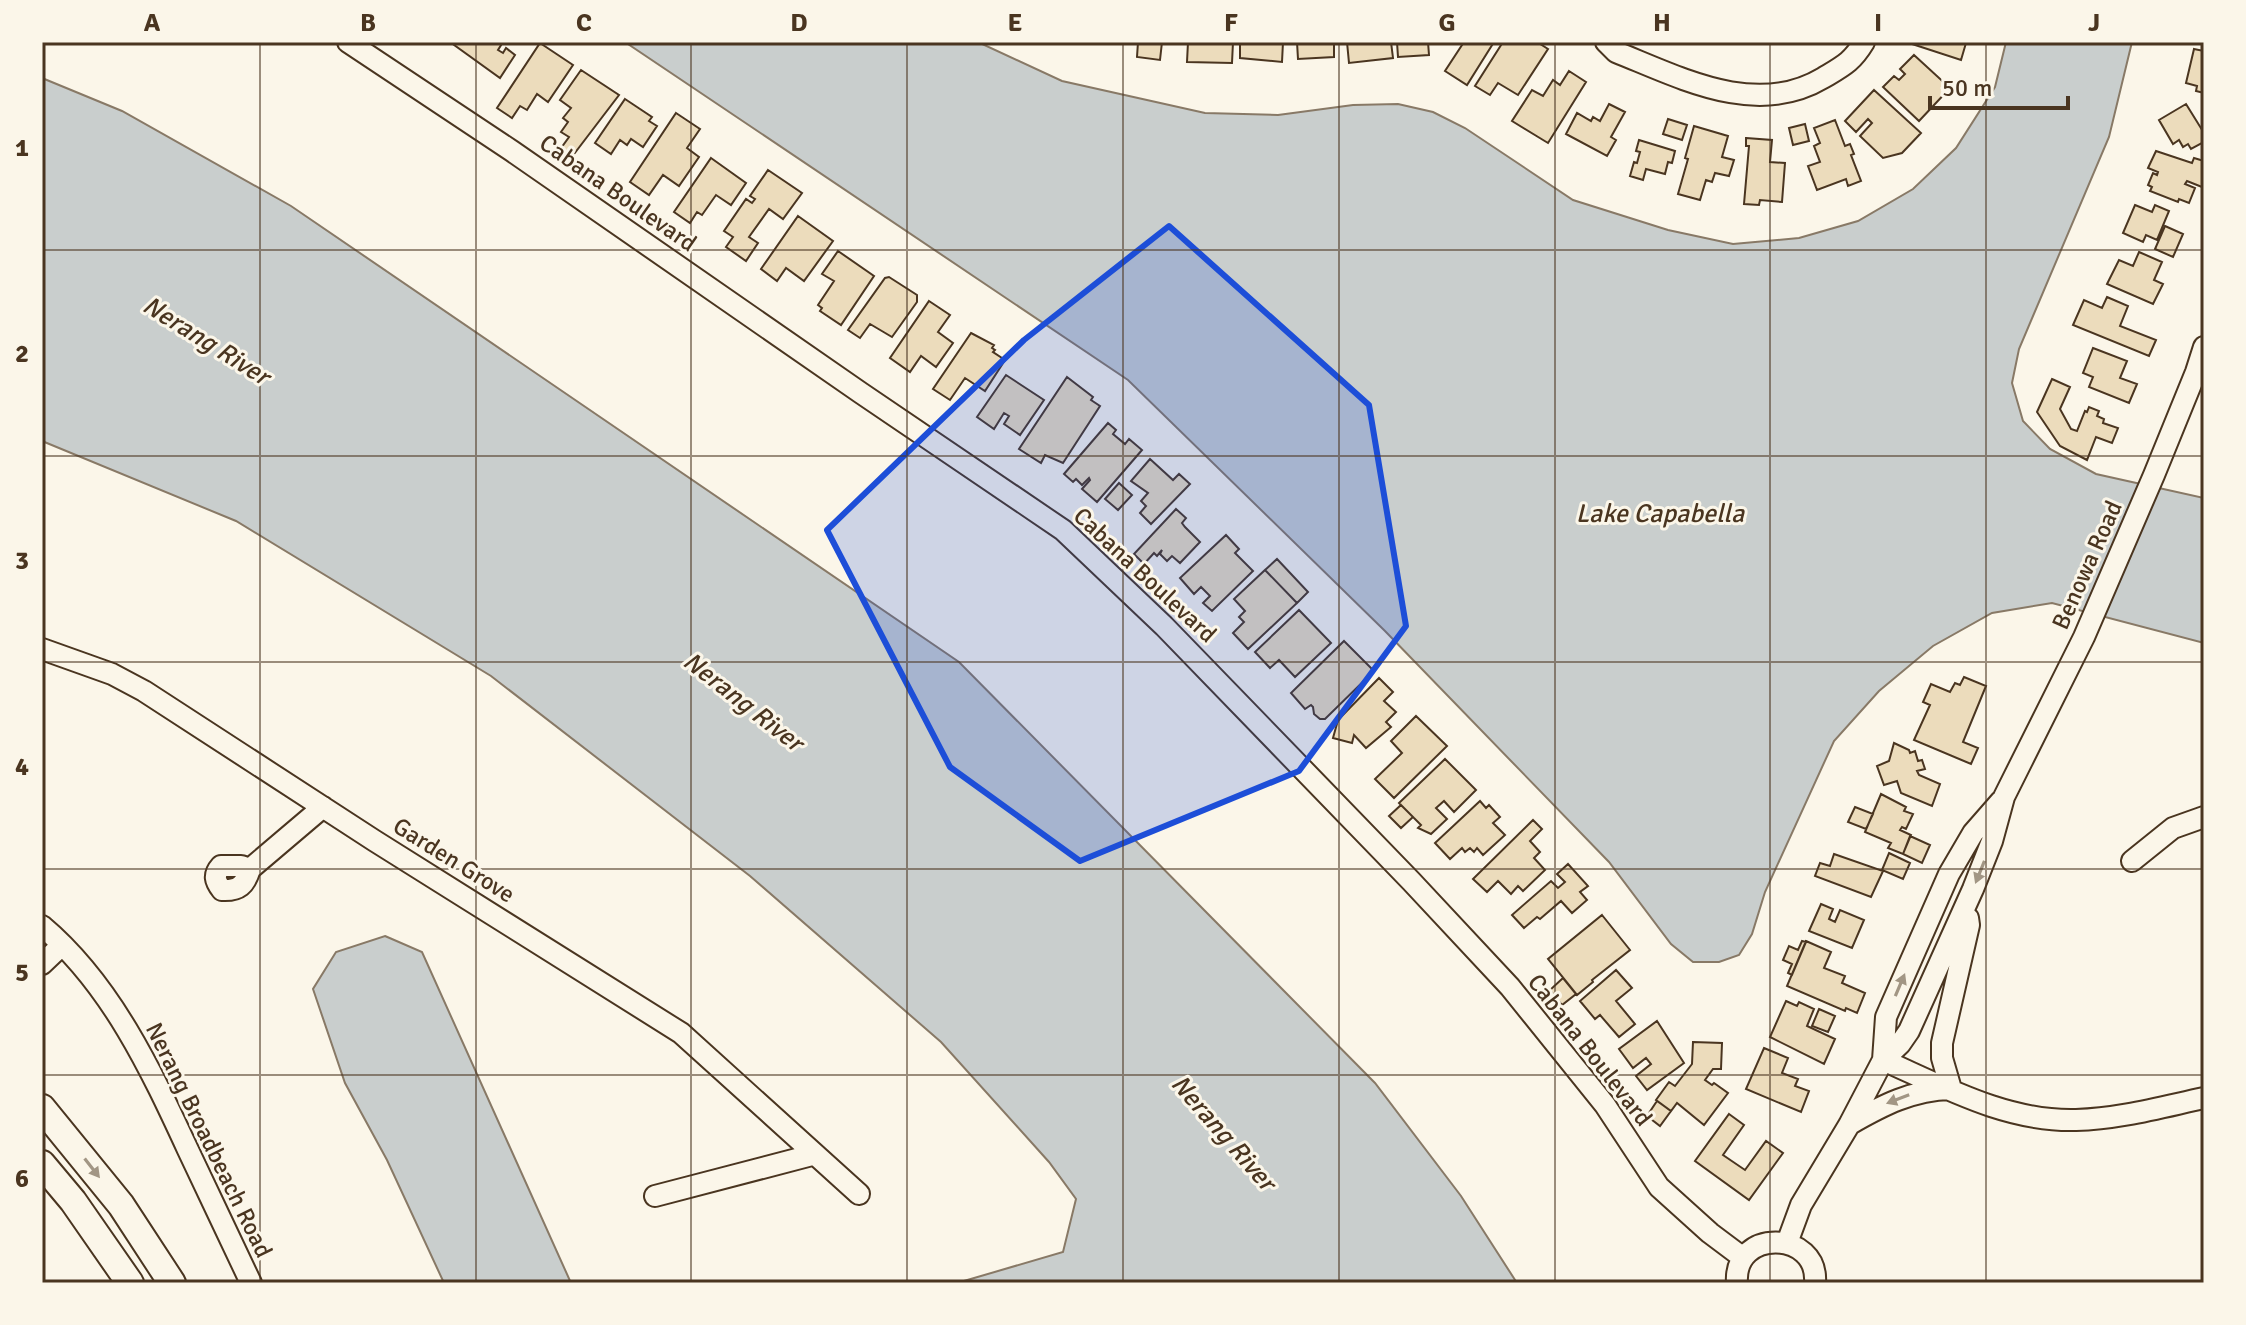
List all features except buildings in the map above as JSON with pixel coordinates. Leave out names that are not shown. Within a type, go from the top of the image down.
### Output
[{"type":"main road","points":[[42,1108],[121,1205],[172,1283]]},
{"type":"main road","points":[[42,1164],[73,1201],[130,1283]]},
{"type":"street","name":"Cabana Boulevard","points":[[348,42],[499,142],[1063,530],[1164,626],[1411,881],[1519,999],[1605,1105],[1659,1187],[1742,1257]]},
{"type":"street","points":[[1606,42],[1616,52],[1705,88],[1758,97],[1807,87],[1853,60],[1864,42]]},
{"type":"street","name":"Benowa Road","points":[[1787,1243],[1801,1205],[1849,1125],[1883,1060],[1909,1031],[1966,906],[1992,841],[2004,797],[2084,637],[2154,475],[2204,347]]},
{"type":"street","name":"Garden Grove","points":[[42,649],[112,674],[144,691],[681,1033],[812,1155],[859,1194]]},
{"type":"street","name":"Benowa Road","points":[[1883,1060],[1886,1017],[1949,874],[1973,833],[2004,797]]},
{"type":"street","points":[[250,869],[323,807]]},
{"type":"street","points":[[2132,861],[2173,828],[2204,817]]},
{"type":"street","points":[[1951,1089],[1942,1058],[1942,1043],[1969,925],[1966,906]]},
{"type":"street","name":"Nerang Broadbeach Road","points":[[42,964],[48,934]]},
{"type":"street","name":"Nerang Broadbeach Road","points":[[48,934],[107,1000],[137,1047],[251,1283]]},
{"type":"street","points":[[1883,1060],[2008,1112],[2058,1120],[2111,1117],[2204,1098]]},
{"type":"street","points":[[1849,1125],[1899,1098],[1929,1090],[1951,1089]]},
{"type":"street","points":[[655,1196],[812,1155]]},
{"type":"street","points":[[1737,1283],[1742,1257],[1760,1245],[1773,1241],[1787,1243],[1805,1254],[1813,1266],[1815,1283]]},
{"type":"highlighted area","points":[[1169,226],[1369,405],[1406,626],[1299,771],[1080,861],[950,767],[827,530],[1024,340]]},
{"type":"water","name":"Lake Capabella","points":[[625,42],[978,42],[1062,81],[1205,113],[1278,115],[1353,105],[1398,104],[1433,112],[1465,128],[1573,200],[1668,230],[1733,244],[1799,238],[1858,221],[1913,189],[1956,148],[1995,87],[2006,42],[2132,42],[2109,137],[2019,349],[2012,383],[2023,421],[2050,449],[2096,474],[2204,498],[2204,643],[2052,603],[1992,613],[1933,646],[1879,691],[1834,741],[1765,892],[1752,934],[1739,955],[1719,962],[1693,962],[1671,944],[1609,862],[1385,631],[1128,380]]},
{"type":"water","name":"Nerang River","points":[[42,78],[122,111],[291,206],[959,662],[1375,1083],[1461,1196],[1517,1283],[957,1283],[1063,1252],[1076,1199],[1049,1162],[941,1042],[750,876],[491,676],[236,521],[42,441]]},
{"type":"water","points":[[385,936],[422,952],[571,1283],[444,1283],[387,1160],[345,1083],[313,989],[336,952]]}]
